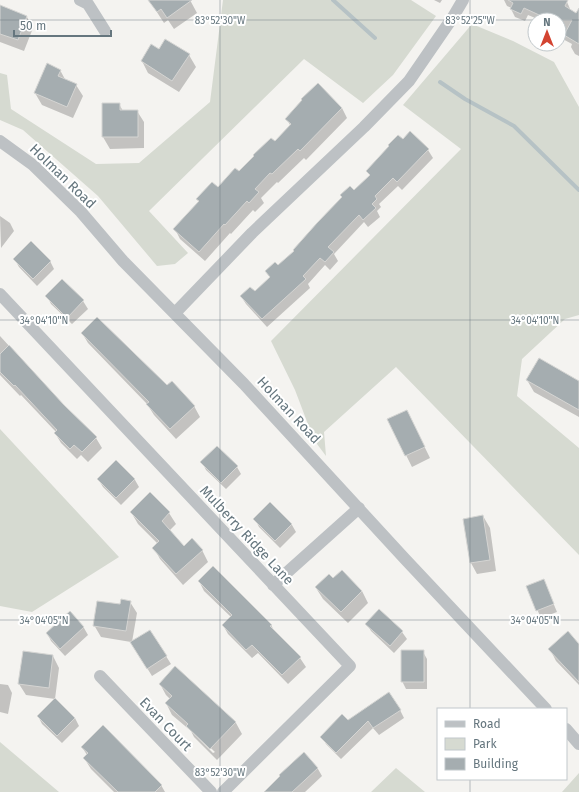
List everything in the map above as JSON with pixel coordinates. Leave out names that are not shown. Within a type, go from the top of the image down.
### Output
[{"type":"street","points":[[80,0],[88,4],[105,31]]},
{"type":"street","points":[[175,313],[252,233],[364,127],[408,81],[453,17],[463,0]]},
{"type":"street","name":"Holman Road","points":[[0,141],[33,165],[81,212],[123,261],[244,384],[415,570],[545,708]]},
{"type":"street","name":"Mulberry Ridge Lane","points":[[0,294],[272,585],[350,666],[223,792]]},
{"type":"street","points":[[272,585],[359,508]]},
{"type":"street","name":"Evan Court","points":[[100,676],[211,792]]},
{"type":"street","points":[[567,730],[579,744]]},
{"type":"green space","points":[[223,0],[411,0],[436,16],[393,75],[363,103],[304,59],[149,211],[188,253],[175,264],[157,266],[98,196],[23,130],[0,120],[0,73],[7,75],[11,109],[96,164],[139,163],[210,102]]},
{"type":"green space","points":[[472,24],[513,41],[527,48],[527,52],[534,52],[554,62],[579,107],[579,315],[565,319],[522,359],[517,396],[579,448],[579,555],[396,367],[324,432],[326,456],[314,440],[295,390],[271,341],[461,149],[403,105]]},
{"type":"green space","points":[[0,429],[119,557],[32,612],[0,606]]},
{"type":"green space","points":[[0,742],[59,792],[0,792]]},
{"type":"green space","points":[[396,768],[425,792],[371,792]]},
{"type":"green space","points":[[579,773],[579,792],[562,792]]},
{"type":"building","points":[[148,0],[192,0],[167,18],[161,9],[157,12]]},
{"type":"building","points":[[508,0],[568,0],[565,6],[576,13],[579,8],[579,44],[567,37],[567,29],[572,20],[567,20],[567,12],[533,12],[524,8],[521,14],[510,9],[513,3]]},
{"type":"building","points":[[0,5],[27,16],[18,40],[0,34]]},
{"type":"building","points":[[165,39],[190,54],[172,81],[141,61],[151,44],[159,49]]},
{"type":"building","points":[[47,63],[61,70],[58,76],[77,84],[67,107],[34,93]]},
{"type":"building","points":[[318,83],[342,108],[300,151],[298,149],[272,174],[270,173],[255,189],[259,192],[249,203],[247,201],[225,225],[224,224],[199,252],[173,229],[199,201],[196,199],[212,182],[218,187],[235,168],[239,171],[271,138],[275,141],[291,124],[285,119],[302,100],[301,99]]},
{"type":"building","points":[[102,103],[120,103],[120,110],[138,110],[138,137],[102,137]]},
{"type":"building","points":[[410,131],[429,149],[397,182],[393,178],[375,196],[377,199],[372,204],[376,208],[363,220],[359,215],[328,247],[334,252],[325,262],[320,258],[303,276],[306,279],[262,319],[240,296],[250,287],[255,291],[270,277],[265,271],[275,262],[278,265],[294,251],[293,250],[317,223],[342,197],[340,195],[350,186],[354,190],[370,175],[366,171],[389,146],[388,145],[398,135],[403,139]]},
{"type":"building","points":[[31,241],[51,261],[33,279],[13,259]]},
{"type":"building","points":[[62,279],[84,300],[67,318],[45,296]]},
{"type":"building","points":[[97,317],[167,385],[172,381],[195,406],[170,429],[146,404],[149,402],[81,333]]},
{"type":"building","points":[[9,345],[64,405],[97,437],[82,452],[74,445],[70,449],[54,433],[57,430],[15,385],[14,386],[0,372],[0,354]]},
{"type":"building","points":[[539,358],[579,381],[579,410],[526,380]]},
{"type":"building","points":[[407,410],[425,447],[405,456],[387,419]]},
{"type":"building","points":[[217,446],[238,466],[221,483],[200,462]]},
{"type":"building","points":[[116,460],[135,479],[116,498],[97,479]]},
{"type":"building","points":[[150,492],[170,512],[162,521],[184,546],[192,538],[203,550],[176,574],[152,548],[159,541],[130,512]]},
{"type":"building","points":[[270,502],[292,524],[275,541],[253,519]]},
{"type":"building","points":[[483,515],[490,560],[470,563],[463,519]]},
{"type":"building","points":[[213,566],[272,625],[270,626],[301,657],[282,675],[252,645],[246,650],[222,625],[232,615],[198,581]]},
{"type":"building","points":[[342,570],[362,591],[341,612],[315,587],[329,574],[333,578]]},
{"type":"building","points":[[544,579],[554,604],[536,611],[526,586]]},
{"type":"building","points":[[121,599],[131,601],[126,631],[93,626],[97,601],[120,604]]},
{"type":"building","points":[[379,609],[403,631],[390,646],[365,624]]},
{"type":"building","points":[[70,611],[84,627],[60,649],[46,633]]},
{"type":"building","points":[[150,630],[167,656],[147,669],[130,642]]},
{"type":"building","points":[[568,631],[579,644],[579,682],[548,649]]},
{"type":"building","points":[[401,650],[424,650],[424,682],[401,682]]},
{"type":"building","points":[[23,651],[53,655],[49,688],[18,684]]},
{"type":"building","points":[[175,666],[236,722],[210,749],[186,726],[188,724],[165,703],[172,696],[159,684]]},
{"type":"building","points":[[389,692],[401,710],[373,728],[368,721],[336,753],[320,737],[342,714],[348,720]]},
{"type":"building","points":[[55,698],[75,718],[57,736],[37,716]]},
{"type":"building","points":[[103,725],[162,785],[155,792],[118,792],[83,758],[88,753],[81,747]]},
{"type":"building","points":[[304,752],[318,768],[292,792],[264,792],[280,776],[279,775]]},
{"type":"waterway","points":[[333,0],[375,38]]},
{"type":"waterway","points":[[440,82],[465,99],[514,126],[579,190]]}]
